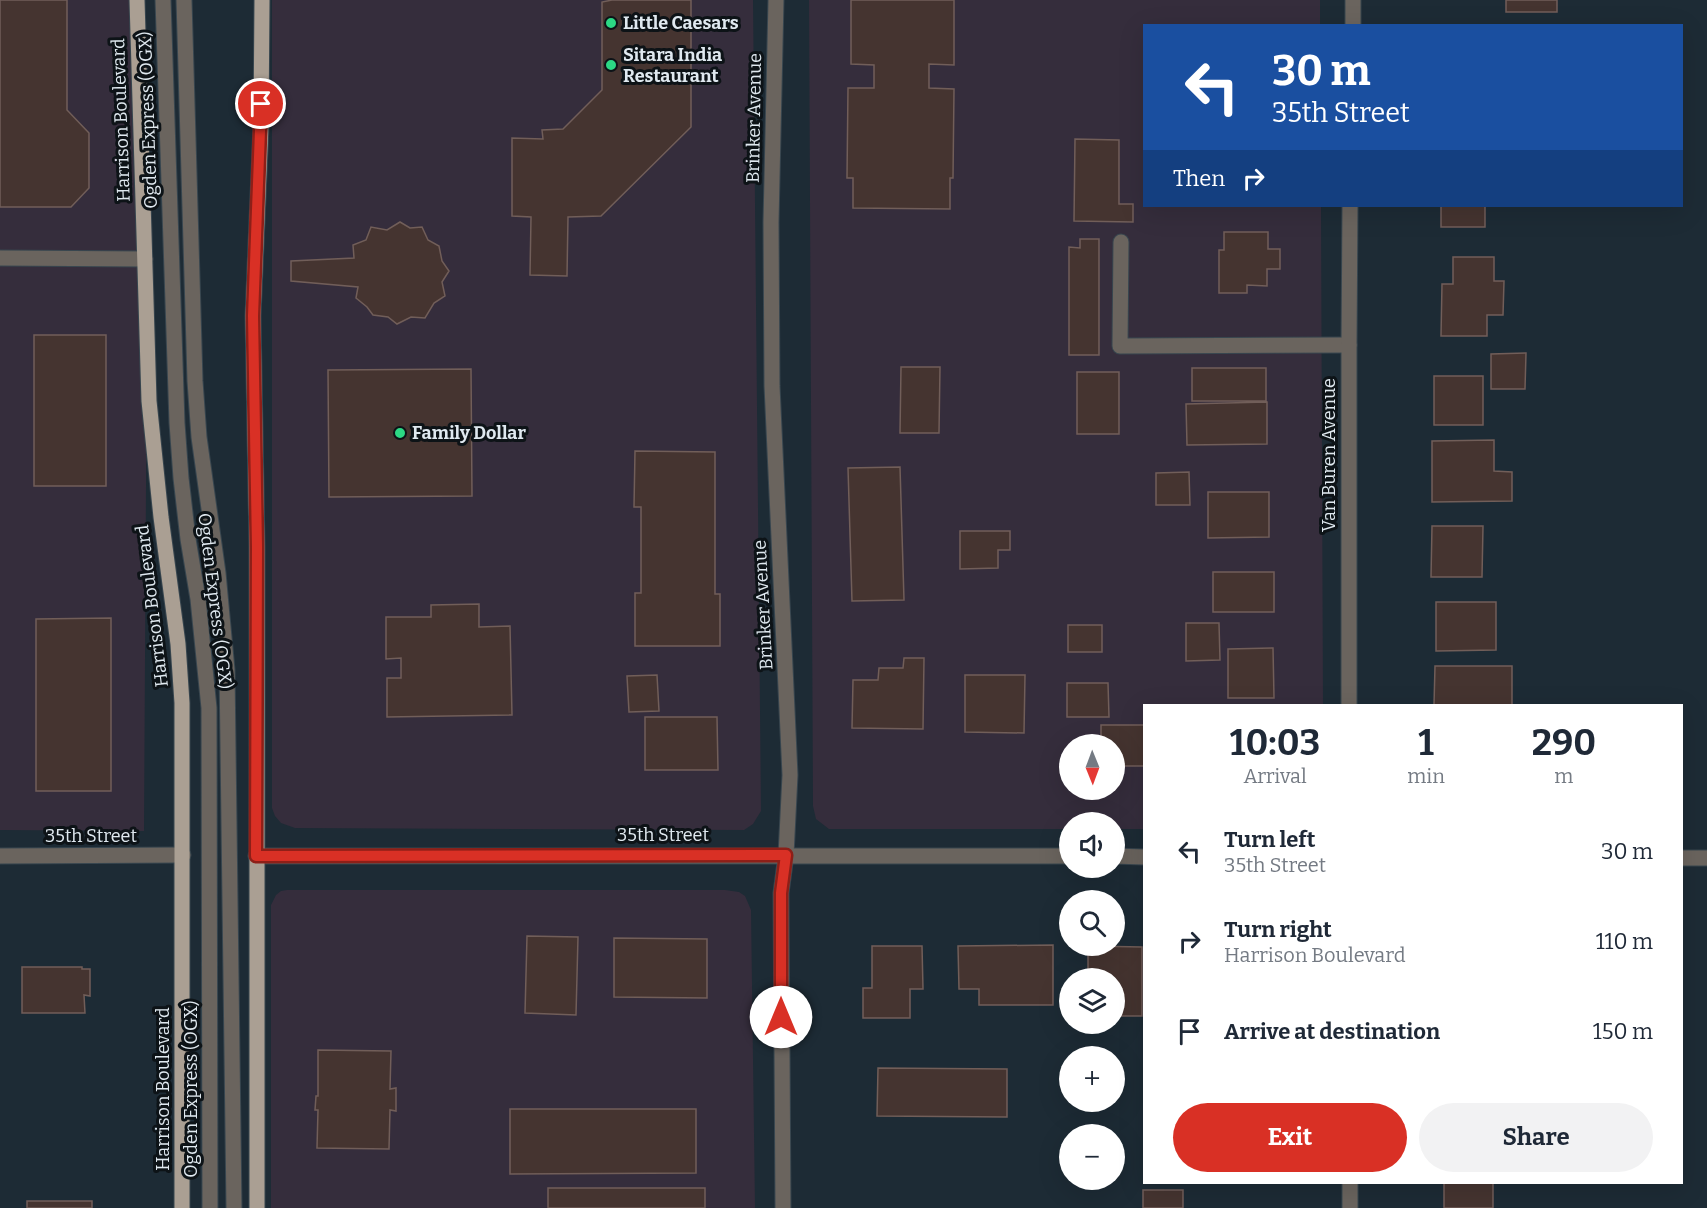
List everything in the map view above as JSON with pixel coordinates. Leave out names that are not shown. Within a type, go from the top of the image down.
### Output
[{"type":"main road","name":"Harrison Boulevard","points":[[137,0],[149,400],[178,644],[182,703],[182,1208]]},
{"type":"main road","points":[[257,1208],[257,547],[253,316],[261,125],[262,0]]},
{"type":"street","name":"Ogden Express (OGX)","points":[[163,0],[177,423],[181,478],[198,599],[209,708],[210,1208]]},
{"type":"street","name":"Ogden Express (OGX)","points":[[184,0],[195,381],[199,437],[218,573],[227,670],[234,1208]]},
{"type":"street","name":"Brinker Avenue","points":[[776,0],[771,222],[772,386],[790,775],[786,855],[781,893],[783,1208]]},
{"type":"street","points":[[1353,0],[1353,24]]},
{"type":"street","name":"Van Buren Avenue","points":[[1349,704],[1350,207]]},
{"type":"street","points":[[1121,242],[1120,346],[1349,345]]},
{"type":"street","points":[[0,258],[145,259]]},
{"type":"street","name":"35th Street","points":[[0,856],[183,855]]},
{"type":"street","name":"35th Street","points":[[256,856],[1059,856]]},
{"type":"street","points":[[1125,856],[1143,856]]},
{"type":"street","points":[[1683,858],[1707,858]]},
{"type":"street","points":[[1350,1184],[1350,1208]]},
{"type":"shaded area","points":[[0,0],[132,0],[147,316],[144,831],[0,830]]},
{"type":"shaded area","points":[[272,0],[753,0],[761,811],[753,824],[744,830],[295,828],[281,823],[275,816],[272,808]]},
{"type":"shaded area","points":[[809,0],[1320,0],[1320,24],[1143,24],[1143,207],[1321,207],[1323,704],[1143,704],[1143,829],[1125,829],[1125,812],[1059,812],[1059,829],[829,829],[816,819],[813,806]]},
{"type":"shaded area","points":[[287,890],[725,890],[739,892],[745,896],[751,910],[755,1208],[271,1208],[271,905],[276,895]]},
{"type":"building","points":[[0,0],[67,0],[67,110],[89,133],[89,188],[71,207],[0,207]]},
{"type":"building","points":[[691,0],[691,127],[601,216],[568,217],[567,276],[530,275],[531,217],[512,216],[512,138],[543,139],[542,130],[563,129],[602,90],[602,2]]},
{"type":"building","points":[[851,0],[954,0],[954,65],[929,64],[929,88],[954,89],[953,178],[950,178],[950,209],[853,208],[853,178],[847,178],[848,88],[874,88],[874,65],[851,64]]},
{"type":"building","points":[[1506,0],[1557,0],[1557,12],[1506,12]]},
{"type":"building","points":[[1075,139],[1119,140],[1119,204],[1133,204],[1133,222],[1074,221]]},
{"type":"building","points":[[1441,207],[1485,207],[1485,227],[1441,227]]},
{"type":"building","points":[[400,222],[410,228],[422,227],[428,240],[439,246],[442,261],[449,271],[442,282],[445,296],[434,303],[425,318],[411,317],[397,324],[388,317],[373,315],[356,298],[358,287],[291,281],[291,261],[354,258],[353,245],[366,240],[371,227],[387,230]]},
{"type":"building","points":[[1224,232],[1268,232],[1268,249],[1280,249],[1280,269],[1267,269],[1267,286],[1247,285],[1247,293],[1219,293],[1219,250],[1224,250]]},
{"type":"building","points":[[1080,239],[1099,239],[1099,355],[1069,355],[1069,247],[1080,248]]},
{"type":"building","points":[[1453,257],[1494,257],[1494,281],[1504,281],[1503,315],[1487,315],[1487,336],[1441,336],[1442,284],[1453,284]]},
{"type":"building","points":[[34,335],[106,335],[106,486],[34,486]]},
{"type":"building","points":[[1526,353],[1525,389],[1491,389],[1491,354]]},
{"type":"building","points":[[901,367],[940,367],[939,433],[900,433]]},
{"type":"building","points":[[1192,368],[1266,368],[1266,401],[1192,401]]},
{"type":"building","name":"Family Dollar","points":[[471,369],[472,496],[329,497],[328,370]]},
{"type":"building","points":[[1077,372],[1119,372],[1119,434],[1077,434]]},
{"type":"building","points":[[1434,376],[1483,376],[1483,425],[1434,425]]},
{"type":"building","points":[[1267,402],[1267,444],[1187,445],[1186,404]]},
{"type":"building","points":[[1494,440],[1494,471],[1512,472],[1512,501],[1432,502],[1432,441]]},
{"type":"building","points":[[635,451],[715,452],[715,594],[720,594],[720,646],[635,646],[635,593],[641,593],[641,507],[634,507]]},
{"type":"building","points":[[900,467],[904,600],[852,601],[848,468]]},
{"type":"building","points":[[1189,472],[1190,505],[1156,505],[1156,473]]},
{"type":"building","points":[[1208,492],[1269,492],[1269,537],[1208,538]]},
{"type":"building","points":[[1432,526],[1483,526],[1482,577],[1431,577]]},
{"type":"building","points":[[960,531],[1010,531],[1010,550],[998,550],[998,568],[960,569]]},
{"type":"building","points":[[1213,572],[1274,572],[1274,612],[1213,612]]},
{"type":"building","points":[[1436,602],[1496,602],[1496,650],[1436,651]]},
{"type":"building","points":[[479,604],[479,627],[510,626],[512,715],[387,717],[387,678],[401,678],[401,658],[386,659],[386,617],[431,617],[431,605]]},
{"type":"building","points":[[111,618],[111,791],[36,791],[36,619]]},
{"type":"building","points":[[1186,623],[1219,623],[1220,660],[1186,661]]},
{"type":"building","points":[[1068,625],[1102,625],[1102,652],[1068,652]]},
{"type":"building","points":[[1273,648],[1274,698],[1228,698],[1228,649]]},
{"type":"building","points":[[904,658],[924,658],[923,729],[852,728],[853,680],[878,680],[879,668],[903,668]]},
{"type":"building","points":[[1435,666],[1512,666],[1512,704],[1434,704]]},
{"type":"building","points":[[657,675],[659,711],[629,712],[627,676]]},
{"type":"building","points":[[965,675],[1025,675],[1024,733],[965,732]]},
{"type":"building","points":[[1067,683],[1108,683],[1109,717],[1067,717]]},
{"type":"building","points":[[645,717],[717,717],[718,770],[645,770]]},
{"type":"building","points":[[1101,725],[1143,725],[1143,766],[1125,766],[1125,734],[1101,734]]},
{"type":"building","points":[[527,936],[578,937],[576,1015],[525,1013]]},
{"type":"building","points":[[614,938],[707,939],[707,998],[614,997]]},
{"type":"building","points":[[1053,945],[1053,1005],[979,1005],[979,989],[959,989],[958,946]]},
{"type":"building","points":[[872,946],[922,946],[923,989],[910,989],[910,1018],[863,1018],[863,988],[872,988]]},
{"type":"building","points":[[1125,947],[1142,947],[1142,1016],[1125,1016],[1125,968],[1088,968],[1088,956],[1125,956]]},
{"type":"building","points":[[22,967],[90,969],[90,996],[84,995],[85,1013],[22,1013]]},
{"type":"building","points":[[318,1050],[391,1051],[390,1089],[396,1088],[396,1111],[390,1110],[389,1149],[317,1148],[318,1110],[315,1110],[316,1096],[318,1096]]},
{"type":"building","points":[[878,1068],[1007,1069],[1007,1117],[877,1116]]},
{"type":"building","points":[[510,1109],[696,1109],[696,1173],[510,1174]]},
{"type":"building","points":[[1444,1184],[1493,1184],[1493,1208],[1444,1208]]},
{"type":"building","points":[[548,1188],[705,1188],[705,1208],[548,1208]]},
{"type":"building","points":[[1143,1190],[1183,1190],[1183,1208],[1143,1208]]},
{"type":"building","points":[[27,1201],[92,1201],[92,1208],[27,1208]]},
{"type":"place","name":"Little Caesars","points":[[611,23]]},
{"type":"place","name":"Sitara India Restaurant","points":[[611,65]]},
{"type":"place","name":"Family Dollar","points":[[400,433]]},
{"type":"route","points":[[261,104],[253,316],[257,547],[256,856],[786,855],[781,893],[781,1017]]}]
